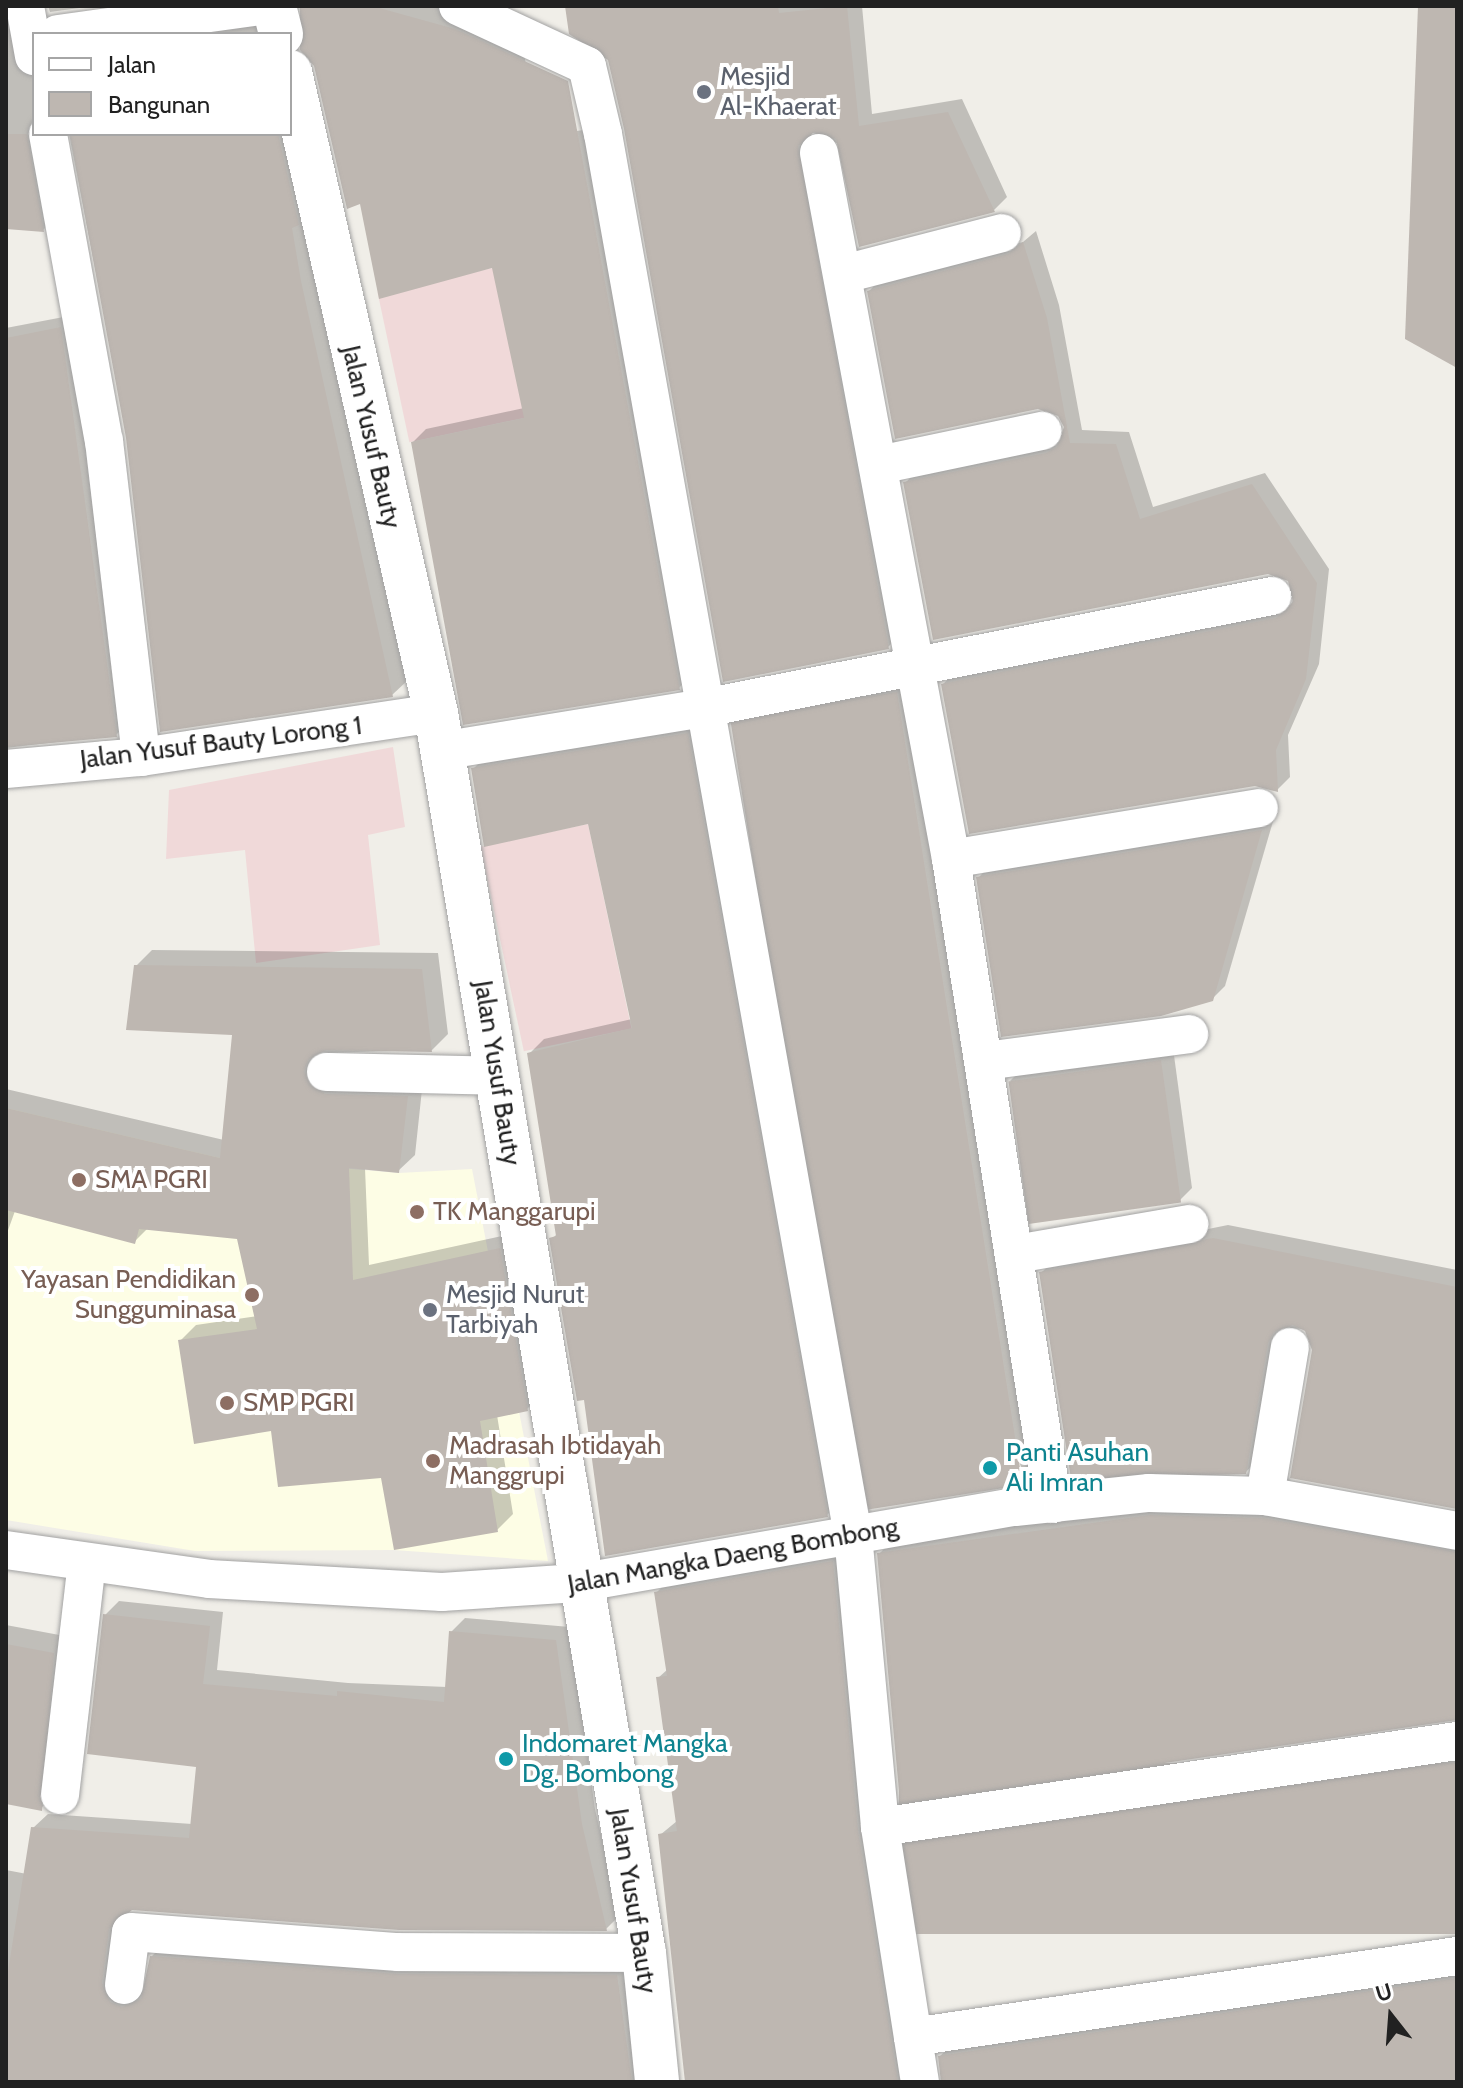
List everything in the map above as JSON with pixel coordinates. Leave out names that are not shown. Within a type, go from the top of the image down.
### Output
[{"type":"street","points":[[62,32],[261,6]]},
{"type":"street","points":[[274,6],[280,32]]},
{"type":"street","points":[[458,6],[587,66],[709,707],[853,1535],[880,1827],[920,2082]]},
{"type":"street","name":"Jalan Yusuf Bauty","points":[[292,81],[438,732],[499,1076],[578,1583],[644,1953],[657,2082]]},
{"type":"street","points":[[48,136],[104,441],[141,757]]},
{"type":"street","points":[[819,153],[951,859],[1016,1254],[1053,1504]]},
{"type":"street","points":[[844,274],[1002,233]]},
{"type":"street","points":[[879,465],[1042,431]]},
{"type":"street","name":"Jalan Yusuf Bauty Lorong 1","points":[[6,769],[709,707],[912,663],[1272,596]]},
{"type":"street","points":[[951,859],[1259,808]]},
{"type":"street","points":[[985,1061],[1189,1034]]},
{"type":"street","points":[[326,1072],[499,1076]]},
{"type":"street","points":[[1016,1254],[1189,1224]]},
{"type":"street","points":[[1265,1496],[1290,1347]]},
{"type":"street","name":"Jalan Mangka Daeng Bombong","points":[[6,1550],[87,1563],[442,1592],[578,1583],[853,1535],[1053,1504],[1149,1493],[1265,1496],[1457,1531]]},
{"type":"street","points":[[60,1795],[87,1563]]},
{"type":"street","points":[[880,1827],[1457,1741]]},
{"type":"street","points":[[124,1985],[131,1932],[398,1952],[644,1953]]},
{"type":"street","points":[[913,2037],[1457,1956]]},
{"type":"shaded area","points":[[493,268],[525,418],[409,442],[378,293]]},
{"type":"shaded area","points":[[393,747],[405,827],[368,835],[380,945],[256,963],[245,850],[166,859],[169,790]]},
{"type":"shaded area","points":[[588,824],[631,1028],[524,1051],[480,847]]},
{"type":"shaded area","name":"Yayasan Pendidikan Sungguminasa","points":[[6,1108],[220,1158],[399,1173],[472,1169],[548,1561],[394,1550],[195,1551],[6,1520]]},
{"type":"building","points":[[300,6],[372,6],[455,29],[568,81],[680,690],[463,725],[411,442],[524,418],[492,268],[379,299],[360,204],[347,209],[314,66],[300,50]]},
{"type":"building","points":[[565,6],[778,6],[779,13],[847,6],[859,126],[948,112],[995,212],[859,247],[836,139],[814,132],[798,146],[889,649],[723,682],[624,129],[608,60],[569,34]]},
{"type":"building","points":[[1418,6],[1457,6],[1457,368],[1405,339]]},
{"type":"building","points":[[6,134],[27,134],[44,232],[6,229]]},
{"type":"building","points":[[70,136],[278,136],[299,225],[292,228],[301,281],[393,697],[160,732],[126,438]]},
{"type":"building","points":[[1023,242],[1047,318],[1070,443],[1116,444],[1140,519],[1252,484],[1317,583],[1306,679],[1276,750],[1278,792],[1255,786],[969,834],[941,684],[1276,618],[1293,602],[1288,581],[1268,574],[933,640],[903,482],[1046,453],[1057,447],[1064,427],[1058,416],[1038,409],[895,439],[867,291],[1008,254]]},
{"type":"building","points":[[61,327],[117,737],[6,747],[6,338]]},
{"type":"building","points":[[897,692],[1023,1485],[856,1512],[730,718]]},
{"type":"building","points":[[688,733],[828,1517],[605,1556],[584,1400],[577,1401],[549,1238],[556,1236],[527,1053],[632,1028],[588,824],[484,847],[471,768]]},
{"type":"building","points":[[1262,830],[1213,1001],[1161,1016],[1001,1037],[976,877]]},
{"type":"building","points":[[134,965],[422,969],[432,1052],[326,1050],[308,1060],[304,1072],[325,1094],[408,1096],[399,1173],[349,1168],[353,1280],[500,1248],[528,1411],[480,1421],[498,1532],[394,1550],[381,1478],[278,1487],[271,1431],[194,1444],[178,1340],[257,1329],[237,1239],[139,1229],[135,1244],[6,1210],[6,1108],[220,1158],[232,1035],[126,1030]]},
{"type":"building","points":[[1161,1060],[1181,1203],[1029,1224],[1008,1081]]},
{"type":"building","points":[[1213,1238],[1457,1287],[1457,1509],[1290,1478],[1312,1350],[1305,1331],[1293,1325],[1274,1332],[1268,1343],[1246,1474],[1071,1479],[1039,1272]]},
{"type":"building","points":[[1150,1515],[1263,1518],[1457,1552],[1457,1720],[900,1802],[877,1553]]},
{"type":"building","points":[[833,1561],[858,1830],[898,2082],[685,2082],[658,1834],[677,1831],[656,1677],[667,1676],[654,1592]]},
{"type":"building","points":[[103,1614],[210,1626],[203,1684],[337,1696],[337,1691],[444,1702],[449,1631],[556,1640],[582,1824],[607,1931],[399,1930],[132,1910],[109,1929],[102,1983],[110,2002],[122,2007],[141,1999],[150,1956],[398,1974],[617,1975],[632,2082],[6,2082],[6,1984],[31,1827],[189,1838],[196,1767],[87,1754]]},
{"type":"building","points":[[6,1644],[54,1653],[42,1811],[6,1804]]},
{"type":"building","points":[[899,1763],[1457,1763],[1457,1934],[899,1934]]},
{"type":"building","points":[[1457,1978],[1457,2082],[941,2082],[938,2056]]},
{"type":"place","name":"Mesjid Al-Khaerat","points":[[704,92]]},
{"type":"place","name":"SMA PGRI","points":[[79,1180]]},
{"type":"place","name":"TK Manggarupi","points":[[417,1212]]},
{"type":"place","name":"Yayasan Pendidikan Sungguminasa","points":[[252,1295]]},
{"type":"place","name":"Mesjid Nurut Tarbiyah","points":[[430,1310]]},
{"type":"place","name":"SMP PGRI","points":[[227,1403]]},
{"type":"place","name":"Madrasah Ibtidayah Manggrupi","points":[[433,1461]]},
{"type":"place","name":"Panti Asuhan Ali Imran","points":[[990,1468]]},
{"type":"place","name":"Indomaret Mangka Dg. Bombong","points":[[506,1759]]}]
